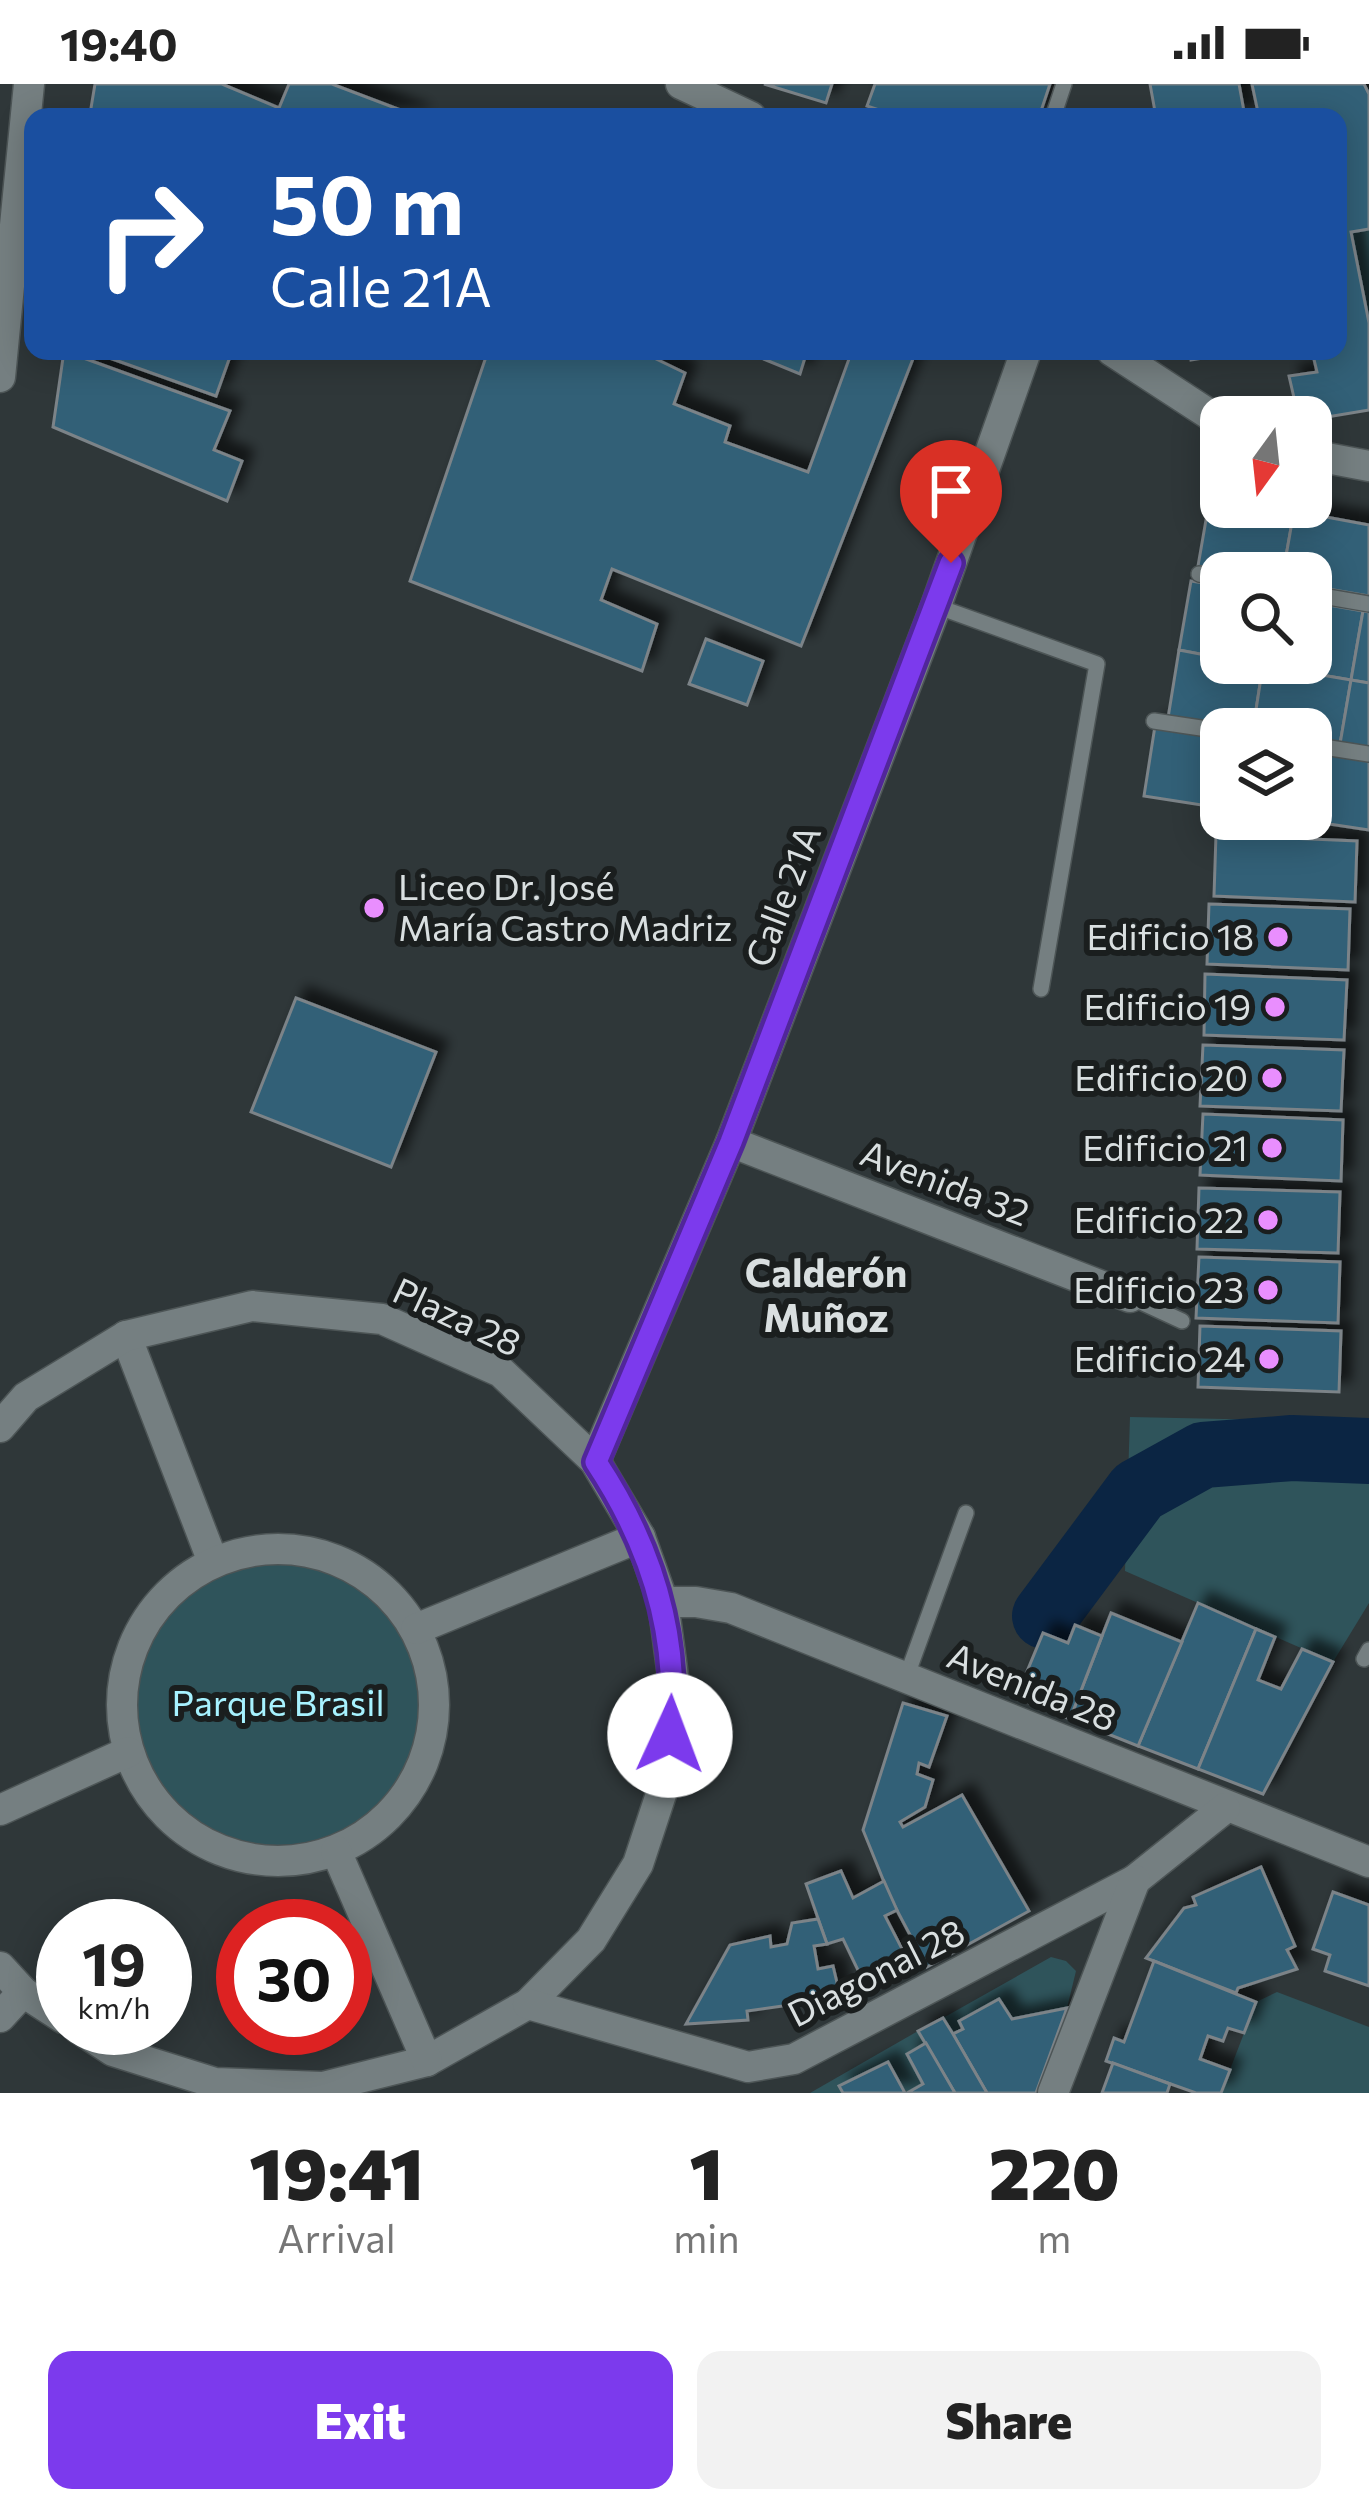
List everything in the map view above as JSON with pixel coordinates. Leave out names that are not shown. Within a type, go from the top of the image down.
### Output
[{"type":"street","points":[[681,84],[732,108]]},
{"type":"street","points":[[0,377],[24,135]]},
{"type":"street","name":"Calle 21A","points":[[596,1462],[731,1142],[936,606],[1023,360]]},
{"type":"street","points":[[1126,360],[1200,408]]},
{"type":"street","points":[[1332,459],[1369,466]]},
{"type":"street","name":"Avenida 32","points":[[731,1142],[1130,1298]]},
{"type":"street","name":"Plaza 28","points":[[0,1427],[26,1397],[126,1336],[252,1306],[382,1318],[501,1372],[596,1462],[640,1537],[663,1603],[675,1691],[666,1780],[638,1864],[591,1940],[528,2003],[427,2061],[323,2087],[215,2083],[128,2055]]},
{"type":"street","points":[[126,1336],[213,1562]]},
{"type":"street","points":[[416,1628],[640,1537]]},
{"type":"street","points":[[257,1550],[304,1551],[349,1565],[387,1592],[416,1628],[434,1679],[433,1732],[416,1782],[382,1823],[336,1851],[286,1861],[235,1855],[219,1848],[188,1833],[152,1798],[128,1753],[121,1708],[126,1662],[145,1621],[175,1587],[213,1562],[257,1550]]},
{"type":"street","name":"Avenida 28","points":[[663,1603],[730,1608],[1369,1862]]},
{"type":"street","points":[[0,1810],[128,1753]]},
{"type":"street","name":"Diagonal 28","points":[[528,2003],[756,2080],[1135,1880],[1225,1808]]},
{"type":"street","points":[[336,1851],[427,2061]]},
{"type":"street","points":[[1053,2093],[1135,1880]]},
{"type":"street","points":[[0,1967],[36,2000]]},
{"type":"street","points":[[0,2017],[23,1992]]},
{"type":"lane","points":[[1332,598],[1369,604]]},
{"type":"lane","points":[[936,606],[1097,664],[1041,988]]},
{"type":"lane","points":[[1154,721],[1200,728]]},
{"type":"lane","points":[[1332,748],[1369,754]]},
{"type":"lane","points":[[1130,1298],[1182,1321]]},
{"type":"lane","points":[[906,1678],[966,1513]]},
{"type":"green space","points":[[1369,229],[1369,323],[1351,232]]},
{"type":"green space","points":[[1130,1417],[1369,1422],[1369,1603],[1333,1662],[1125,1571]]},
{"type":"green space","name":"Parque Brasil","points":[[278,1563],[306,1565],[332,1574],[378,1604],[408,1650],[417,1676],[417,1732],[408,1758],[378,1804],[332,1834],[306,1843],[278,1845],[250,1843],[224,1834],[178,1804],[148,1758],[139,1732],[137,1704],[139,1676],[148,1650],[178,1604],[224,1574],[250,1565]]},
{"type":"green space","points":[[1051,1957],[1066,1961],[1076,1971],[1067,2008],[1012,2019],[998,1999],[960,2021],[963,2029],[953,2034],[943,2018]]},
{"type":"green space","points":[[1277,1992],[1369,2027],[1369,2093],[1221,2093],[1256,2002]]},
{"type":"green space","points":[[918,2031],[926,2043],[907,2054],[923,2084],[907,2093],[887,2062],[840,2085],[843,2093],[810,2093]]},
{"type":"building","points":[[95,84],[222,84],[279,108],[91,108]]},
{"type":"building","points":[[289,84],[332,84],[395,108],[279,108]]},
{"type":"building","points":[[764,84],[832,84],[826,103]]},
{"type":"building","points":[[875,84],[1050,84],[1042,108],[867,106]]},
{"type":"building","points":[[1150,84],[1239,84],[1243,108],[1154,108]]},
{"type":"building","points":[[1252,84],[1364,84],[1369,94],[1369,229],[1351,232],[1369,323],[1369,410],[1332,416],[1332,396],[1294,396],[1289,376],[1317,372],[1314,360],[1347,360],[1347,108],[1257,108]]},
{"type":"building","points":[[63,360],[89,360],[230,411],[214,450],[242,461],[227,501],[53,427]]},
{"type":"building","points":[[115,360],[229,360],[216,396]]},
{"type":"building","points":[[485,360],[658,360],[685,373],[674,404],[730,426],[725,442],[808,472],[849,360],[912,360],[801,646],[612,569],[601,600],[657,624],[642,671],[410,581]]},
{"type":"building","points":[[766,360],[804,360],[800,374]]},
{"type":"building","points":[[1332,518],[1369,525],[1369,596],[1332,590],[1332,552],[1287,552],[1291,528],[1332,528]]},
{"type":"building","points":[[1205,528],[1291,528],[1287,552],[1200,552]]},
{"type":"building","points":[[1191,581],[1200,582],[1200,654],[1179,650]]},
{"type":"building","points":[[1332,606],[1363,611],[1351,680],[1332,677]]},
{"type":"building","points":[[1363,611],[1369,612],[1369,683],[1351,680]]},
{"type":"building","points":[[706,639],[763,661],[747,705],[689,684]]},
{"type":"building","points":[[1179,650],[1200,654],[1200,684],[1260,684],[1256,708],[1200,708],[1200,722],[1168,718]]},
{"type":"building","points":[[1332,677],[1351,680],[1340,744],[1332,743],[1332,708],[1256,708],[1260,684],[1332,684]]},
{"type":"building","points":[[1351,680],[1369,683],[1369,748],[1340,744]]},
{"type":"building","points":[[1155,726],[1200,734],[1200,805],[1144,796]]},
{"type":"building","points":[[1332,754],[1369,760],[1369,830],[1332,824]]},
{"type":"building","points":[[1216,840],[1357,841],[1355,902],[1214,896]]},
{"type":"building","name":"Edificio 18","points":[[1209,904],[1350,909],[1348,970],[1207,964]]},
{"type":"building","name":"Edificio 19","points":[[1205,974],[1347,980],[1344,1040],[1204,1035]]},
{"type":"building","points":[[296,998],[436,1052],[391,1167],[251,1112]]},
{"type":"building","name":"Edificio 20","points":[[1203,1045],[1344,1050],[1341,1111],[1200,1106]]},
{"type":"building","name":"Edificio 21","points":[[1203,1114],[1343,1120],[1341,1181],[1200,1175]]},
{"type":"building","name":"Edificio 22","points":[[1199,1188],[1340,1192],[1338,1253],[1197,1249]]},
{"type":"building","name":"Edificio 23","points":[[1199,1257],[1340,1262],[1338,1323],[1196,1318]]},
{"type":"building","name":"Edificio 24","points":[[1200,1326],[1341,1331],[1339,1392],[1198,1387]]},
{"type":"building","points":[[1198,1603],[1256,1629],[1198,1769],[1138,1746]]},
{"type":"building","points":[[1111,1613],[1182,1642],[1138,1746],[1070,1719]]},
{"type":"building","points":[[1075,1625],[1102,1636],[1070,1719],[1016,1698],[1043,1633],[1068,1643]]},
{"type":"building","points":[[1256,1629],[1275,1637],[1258,1680],[1281,1689],[1302,1649],[1333,1662],[1263,1794],[1198,1769]]},
{"type":"building","points":[[903,1703],[947,1716],[929,1767],[919,1763],[917,1774],[933,1780],[925,1807],[900,1822],[903,1827],[962,1795],[1029,1911],[927,1967],[891,1899],[863,1830]]},
{"type":"building","points":[[1261,1867],[1295,1946],[1287,1950],[1297,1969],[1238,1988],[1236,1993],[1146,1958],[1184,1908],[1196,1905],[1193,1897]]},
{"type":"building","points":[[841,1871],[853,1898],[884,1881],[897,1910],[885,1916],[914,1972],[869,1993],[843,1939],[827,1944],[806,1884]]},
{"type":"building","points":[[1333,1892],[1369,1905],[1369,1986],[1325,1971],[1330,1955],[1313,1949]]},
{"type":"building","points":[[818,1919],[827,1944],[814,1946],[818,1969],[833,1966],[843,2008],[820,2013],[818,2001],[747,2011],[748,2020],[686,2024],[730,1945],[770,1936],[771,1947],[787,1944],[792,1923]]},
{"type":"building","points":[[1154,1961],[1256,2002],[1244,2033],[1228,2028],[1223,2041],[1208,2036],[1200,2059],[1230,2070],[1221,2093],[1196,2093],[1106,2061],[1114,2038],[1124,2042]]},
{"type":"building","points":[[999,1999],[1012,2019],[1067,2008],[1036,2093],[987,2093],[953,2034],[963,2029],[959,2021]]},
{"type":"building","points":[[943,2018],[987,2093],[955,2093],[918,2031]]},
{"type":"building","points":[[926,2043],[955,2093],[907,2093],[923,2084],[907,2054]]},
{"type":"building","points":[[888,2062],[905,2093],[843,2093],[839,2086]]},
{"type":"building","points":[[1113,2063],[1170,2084],[1167,2093],[1102,2093]]},
{"type":"waterway","points":[[1045,1616],[1138,1491],[1203,1455],[1292,1448],[1369,1451]]},
{"type":"place","name":"Liceo Dr. José María Castro Madriz","points":[[374,908]]},
{"type":"place","name":"Edificio 18","points":[[1278,937]]},
{"type":"place","name":"Edificio 19","points":[[1275,1007]]},
{"type":"place","name":"Edificio 20","points":[[1272,1078]]},
{"type":"place","name":"Edificio 21","points":[[1272,1148]]},
{"type":"place","name":"Edificio 22","points":[[1268,1220]]},
{"type":"place","name":"Edificio 23","points":[[1268,1290]]},
{"type":"place","name":"Edificio 24","points":[[1269,1359]]},
{"type":"district","name":"Calderón Muñoz","points":[[826,1296]]},
{"type":"route","points":[[670,1735],[675,1691],[663,1603],[640,1537],[596,1462],[731,1142],[951,563]]}]
